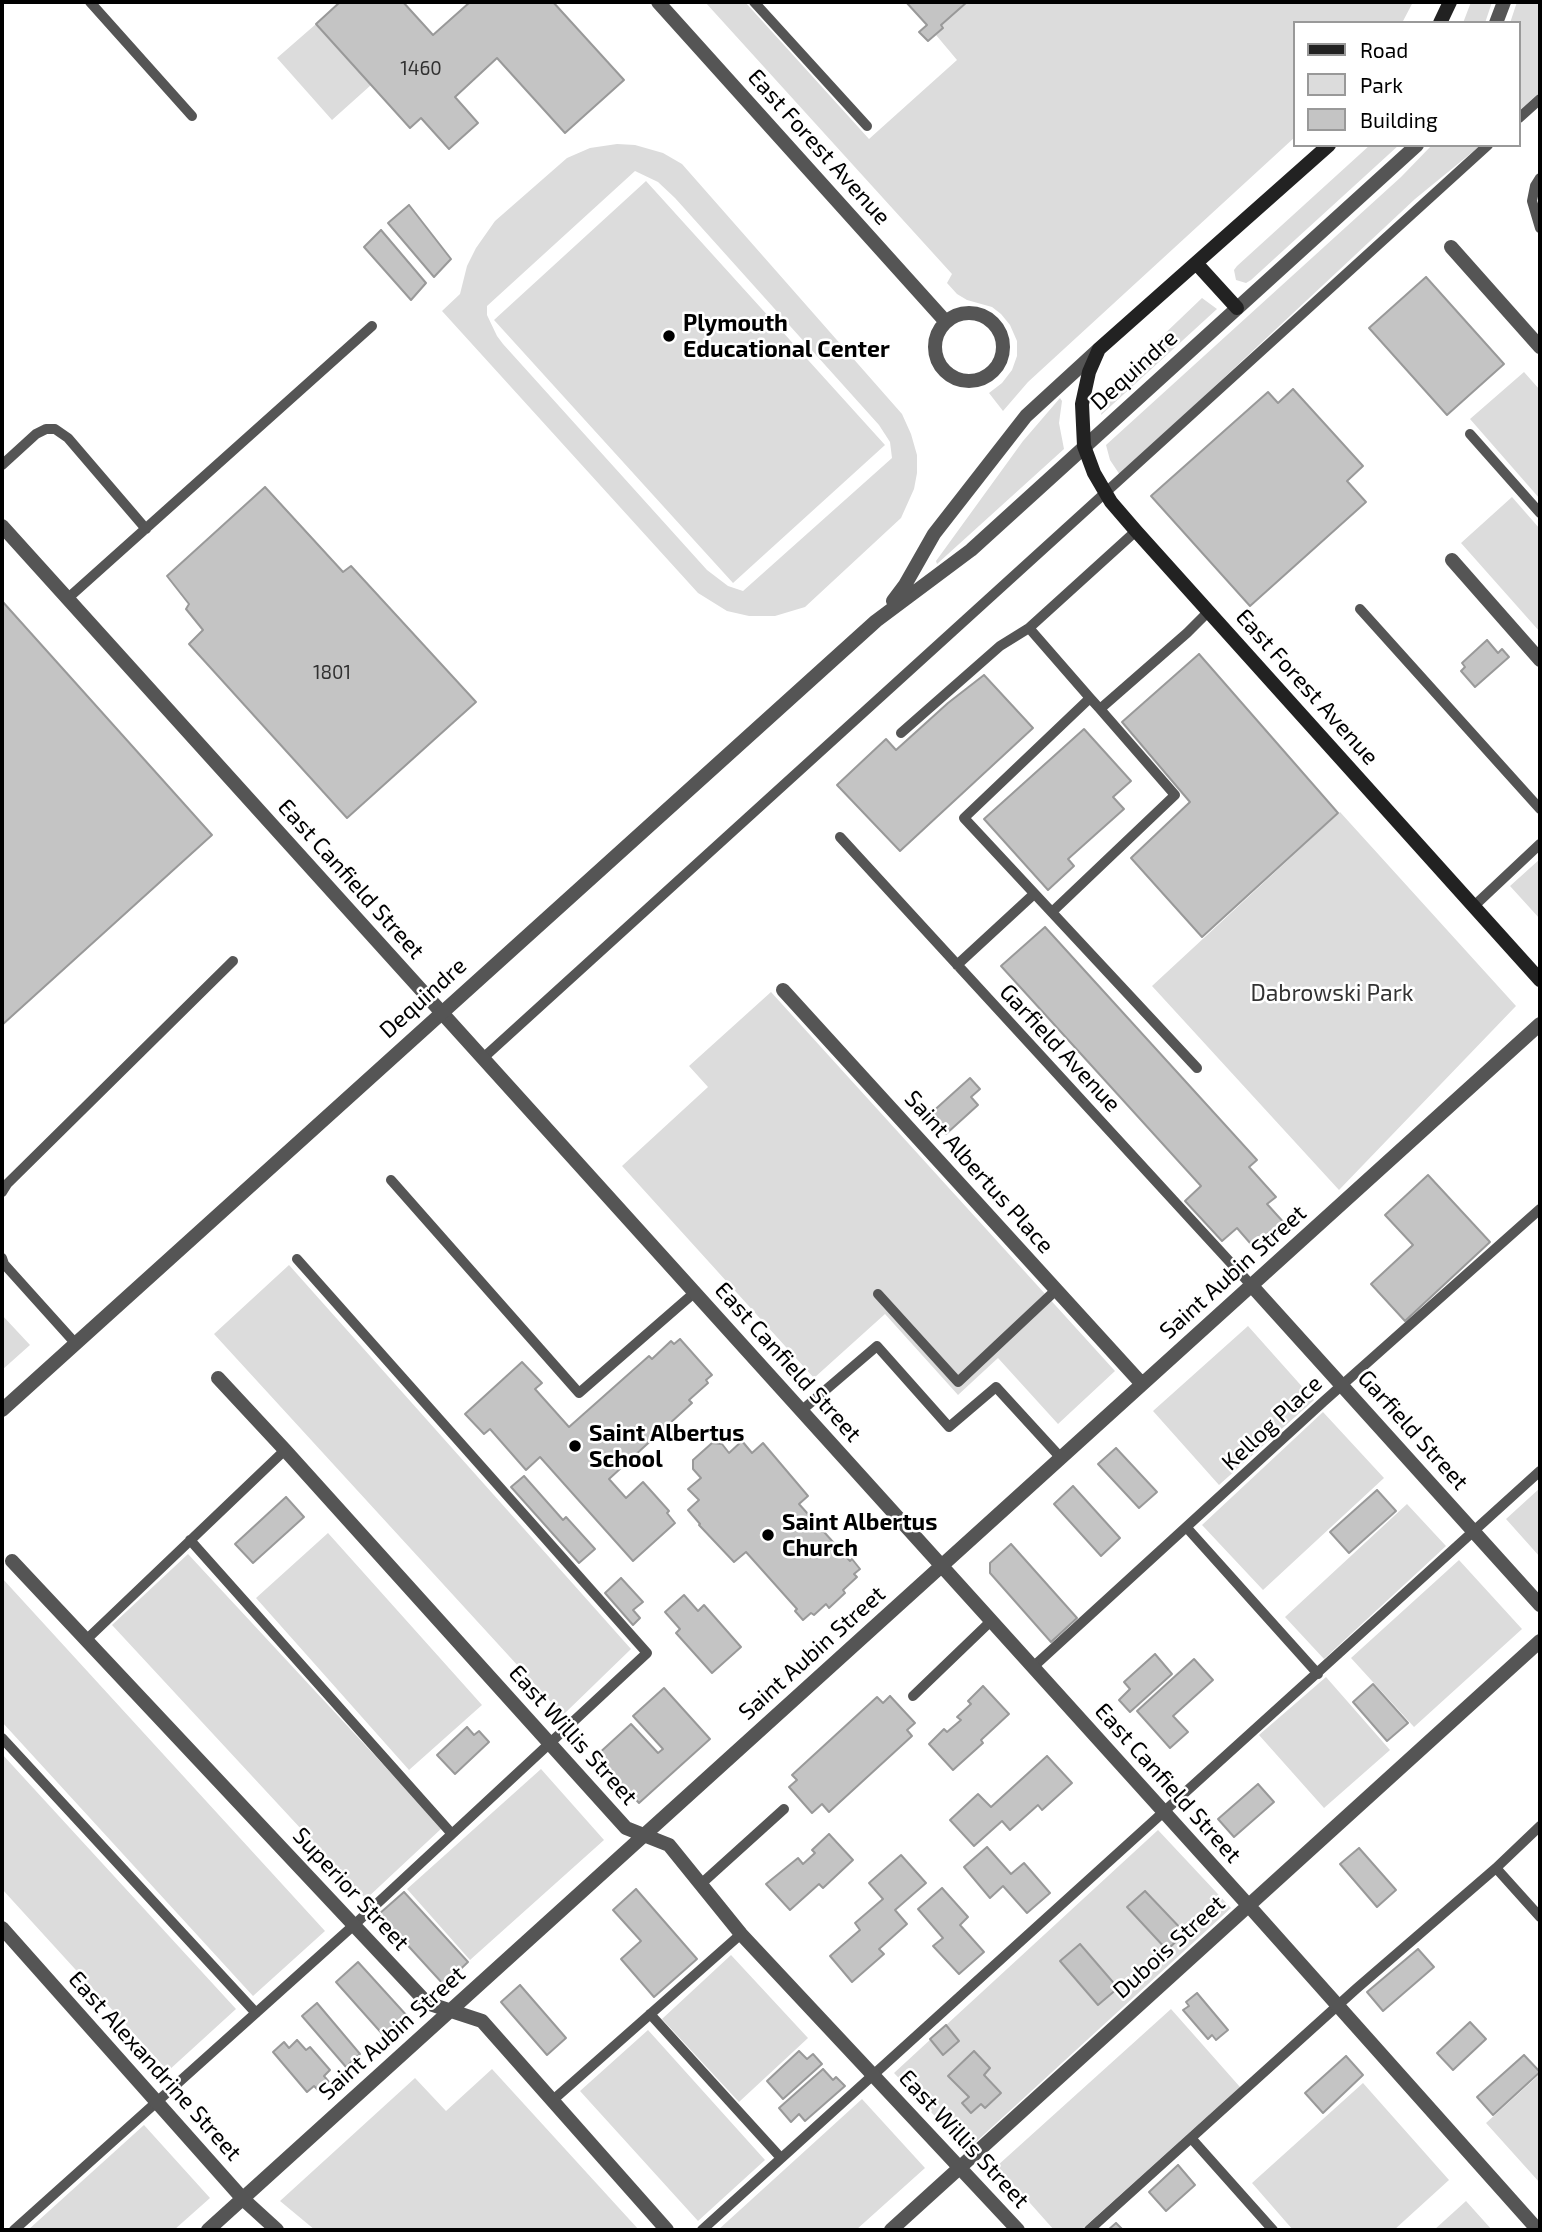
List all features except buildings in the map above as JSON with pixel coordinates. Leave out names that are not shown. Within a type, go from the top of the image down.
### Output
[{"type":"main road","points":[[1441,21],[1450,2]]},
{"type":"main road","name":"Dequindre","points":[[1099,349],[1327,147]]},
{"type":"main road","points":[[1196,263],[1237,308]]},
{"type":"main road","name":"East Forest Avenue","points":[[1099,349],[1089,372],[1082,404],[1084,446],[1094,473],[1106,494],[1208,612],[1540,980]]},
{"type":"street","name":"East Forest Avenue","points":[[658,2],[946,322]]},
{"type":"street","points":[[1497,21],[1504,2]]},
{"type":"street","name":"Dequindre","points":[[2,1410],[876,621],[971,550],[1415,147]]},
{"type":"street","points":[[1451,247],[1540,347]]},
{"type":"street","points":[[967,313],[990,320],[998,328],[1003,339],[1003,351],[993,372],[985,378],[964,381],[945,371],[936,352],[940,331],[946,322],[967,313]]},
{"type":"street","name":"Dequindre","points":[[876,621],[905,585],[934,534],[1026,416],[1099,349]]},
{"type":"street","name":"East Canfield Street","points":[[2,526],[1249,1906],[1538,2230]]},
{"type":"street","points":[[1452,560],[1540,660]]},
{"type":"street","name":"Saint Albertus Place","points":[[783,990],[1142,1384]]},
{"type":"street","name":"Saint Aubin Street","points":[[208,2230],[648,1835],[1540,1024]]},
{"type":"street","name":"Garfield Street","points":[[1252,1286],[1540,1605]]},
{"type":"street","name":"East Willis Street","points":[[218,1378],[626,1828],[669,1845],[741,1934],[1018,2230]]},
{"type":"street","name":"Superior Street","points":[[12,1561],[427,2003],[482,2021],[667,2230]]},
{"type":"street","name":"Dubois Street","points":[[891,2230],[1540,1642]]},
{"type":"street","name":"East Alexandrine Street","points":[[2,1928],[243,2199],[277,2230]]},
{"type":"lane","points":[[90,2],[192,116]]},
{"type":"lane","points":[[754,2],[867,126]]},
{"type":"lane","points":[[1521,116],[1540,99]]},
{"type":"lane","points":[[482,1059],[1486,147]]},
{"type":"lane","points":[[1540,178],[1532,201],[1540,228]]},
{"type":"lane","points":[[67,599],[372,326]]},
{"type":"lane","points":[[2,465],[36,434],[46,429],[55,429],[68,438],[146,529]]},
{"type":"lane","points":[[1470,435],[1540,513]]},
{"type":"lane","points":[[901,733],[1000,646],[1029,628],[1136,531]]},
{"type":"lane","points":[[1360,609],[1540,809]]},
{"type":"lane","points":[[1100,709],[1188,633],[1208,612]]},
{"type":"lane","points":[[1029,628],[1175,794],[1052,912]]},
{"type":"lane","points":[[1090,698],[964,818],[1197,1068]]},
{"type":"lane","name":"Garfield Avenue","points":[[840,837],[1252,1286]]},
{"type":"lane","points":[[1474,906],[1540,844]]},
{"type":"lane","points":[[957,965],[1034,894]]},
{"type":"lane","points":[[2,1192],[7,1184],[233,961]]},
{"type":"lane","points":[[391,1180],[579,1393],[694,1293]]},
{"type":"lane","name":"Kellog Place","points":[[1033,1667],[1342,1385],[1540,1209]]},
{"type":"lane","points":[[2,1258],[4,1264],[76,1344]]},
{"type":"lane","points":[[14,2230],[354,1926],[647,1653],[297,1259]]},
{"type":"lane","points":[[878,1294],[958,1382],[1056,1290]]},
{"type":"lane","points":[[802,1411],[877,1346],[949,1427],[996,1387],[1061,1458]]},
{"type":"lane","points":[[86,1640],[285,1450]]},
{"type":"lane","points":[[702,2230],[1540,1471]]},
{"type":"lane","points":[[1187,1528],[1318,1674]]},
{"type":"lane","points":[[190,1540],[452,1835]]},
{"type":"lane","points":[[913,1696],[991,1621]]},
{"type":"lane","points":[[2,1738],[256,2013]]},
{"type":"lane","points":[[701,1884],[784,1809]]},
{"type":"lane","points":[[1089,2230],[1540,1826]]},
{"type":"lane","points":[[1496,1868],[1540,1917]]},
{"type":"lane","points":[[552,2100],[741,1934]]},
{"type":"lane","points":[[650,2014],[781,2158]]},
{"type":"lane","points":[[1191,2138],[1273,2230]]},
{"type":"green space","points":[[705,2],[745,2],[869,139],[957,60],[936,35],[943,28],[941,25],[967,2],[1413,2],[1403,21],[1294,21],[1294,138],[1028,382],[1003,411],[989,393],[1002,383],[1012,370],[1017,356],[1017,341],[1010,325],[1001,314],[992,307],[967,300],[957,294],[947,283],[952,274]]},
{"type":"green space","points":[[1471,2],[1492,2],[1486,21],[1464,21]]},
{"type":"green space","points":[[1517,2],[1540,2],[1540,92],[1521,109],[1521,21],[1511,21]]},
{"type":"green space","points":[[316,24],[371,85],[332,120],[277,58]]},
{"type":"green space","points":[[617,144],[635,145],[663,153],[682,164],[902,414],[917,455],[917,473],[914,489],[901,518],[805,607],[775,616],[749,616],[727,611],[698,593],[442,311],[460,294],[467,266],[495,221],[567,158],[590,148]],"holes":[[[635,171],[658,182],[879,425],[890,442],[892,458],[743,591],[728,586],[707,570],[503,344],[487,315],[487,306]]]},
{"type":"green space","points":[[1368,147],[1397,147],[1251,280],[1246,283],[1236,280],[1234,270]]},
{"type":"green space","points":[[1430,147],[1479,147],[1415,199],[1120,475],[1110,460],[1106,445],[1401,177]]},
{"type":"green space","points":[[646,181],[885,445],[733,583],[494,320]]},
{"type":"green space","points":[[1202,298],[1217,309],[1101,415],[1110,386]]},
{"type":"green space","points":[[1524,372],[1540,390],[1540,499],[1470,419]]},
{"type":"green space","points":[[1060,398],[1062,401],[1059,423],[1064,449],[937,564],[936,561],[1023,441]]},
{"type":"green space","points":[[1512,497],[1540,529],[1540,632],[1461,543]]},
{"type":"green space","name":"Dabrowski Park","points":[[1340,812],[1516,1006],[1339,1190],[1152,986]]},
{"type":"green space","points":[[1540,859],[1540,919],[1510,886]]},
{"type":"green space","points":[[771,992],[1115,1371],[1058,1424],[998,1358],[958,1395],[885,1314],[814,1378],[622,1166],[708,1087],[689,1066]]},
{"type":"green space","points":[[289,1265],[631,1649],[563,1715],[214,1334]]},
{"type":"green space","points":[[2,1315],[30,1345],[2,1370]]},
{"type":"green space","points":[[1248,1326],[1314,1400],[1219,1485],[1153,1411]]},
{"type":"green space","points":[[1323,1412],[1384,1478],[1263,1590],[1202,1525]]},
{"type":"green space","points":[[1540,1488],[1540,1557],[1506,1519]]},
{"type":"green space","points":[[1407,1504],[1446,1546],[1324,1659],[1285,1617]]},
{"type":"green space","points":[[328,1533],[482,1705],[409,1770],[256,1598]]},
{"type":"green space","points":[[188,1554],[442,1828],[366,1899],[112,1625]]},
{"type":"green space","points":[[1459,1560],[1522,1629],[1414,1727],[1351,1658]]},
{"type":"green space","points":[[2,1578],[325,1931],[253,1996],[2,1722]]},
{"type":"green space","points":[[1326,1677],[1390,1750],[1324,1808],[1259,1735]]},
{"type":"green space","points":[[2,1754],[236,2009],[168,2071],[2,1889]]},
{"type":"green space","points":[[541,1769],[604,1840],[470,1960],[407,1889]]},
{"type":"green space","points":[[1158,1830],[1231,1908],[967,2150],[894,2073]]},
{"type":"green space","points":[[731,1955],[808,2038],[739,2102],[662,2019]]},
{"type":"green space","points":[[1171,2009],[1240,2087],[1081,2230],[1054,2230],[997,2166]]},
{"type":"green space","points":[[648,2030],[765,2160],[698,2221],[580,2091]]},
{"type":"green space","points":[[492,2069],[639,2230],[315,2230],[280,2201],[415,2078],[446,2111]]},
{"type":"green space","points":[[1540,2074],[1540,2183],[1486,2123]]},
{"type":"green space","points":[[1363,2083],[1449,2180],[1394,2230],[1293,2230],[1252,2183]]},
{"type":"green space","points":[[862,2099],[925,2168],[856,2230],[718,2230]]},
{"type":"green space","points":[[144,2125],[210,2198],[174,2230],[28,2230]]},
{"type":"green space","points":[[1466,2201],[1492,2230],[1434,2230]]},
{"type":"place","name":"Plymouth Educational Center","points":[[669,336]]},
{"type":"place","name":"Saint Albertus School","points":[[575,1446]]},
{"type":"place","name":"Saint Albertus Church","points":[[768,1535]]}]
